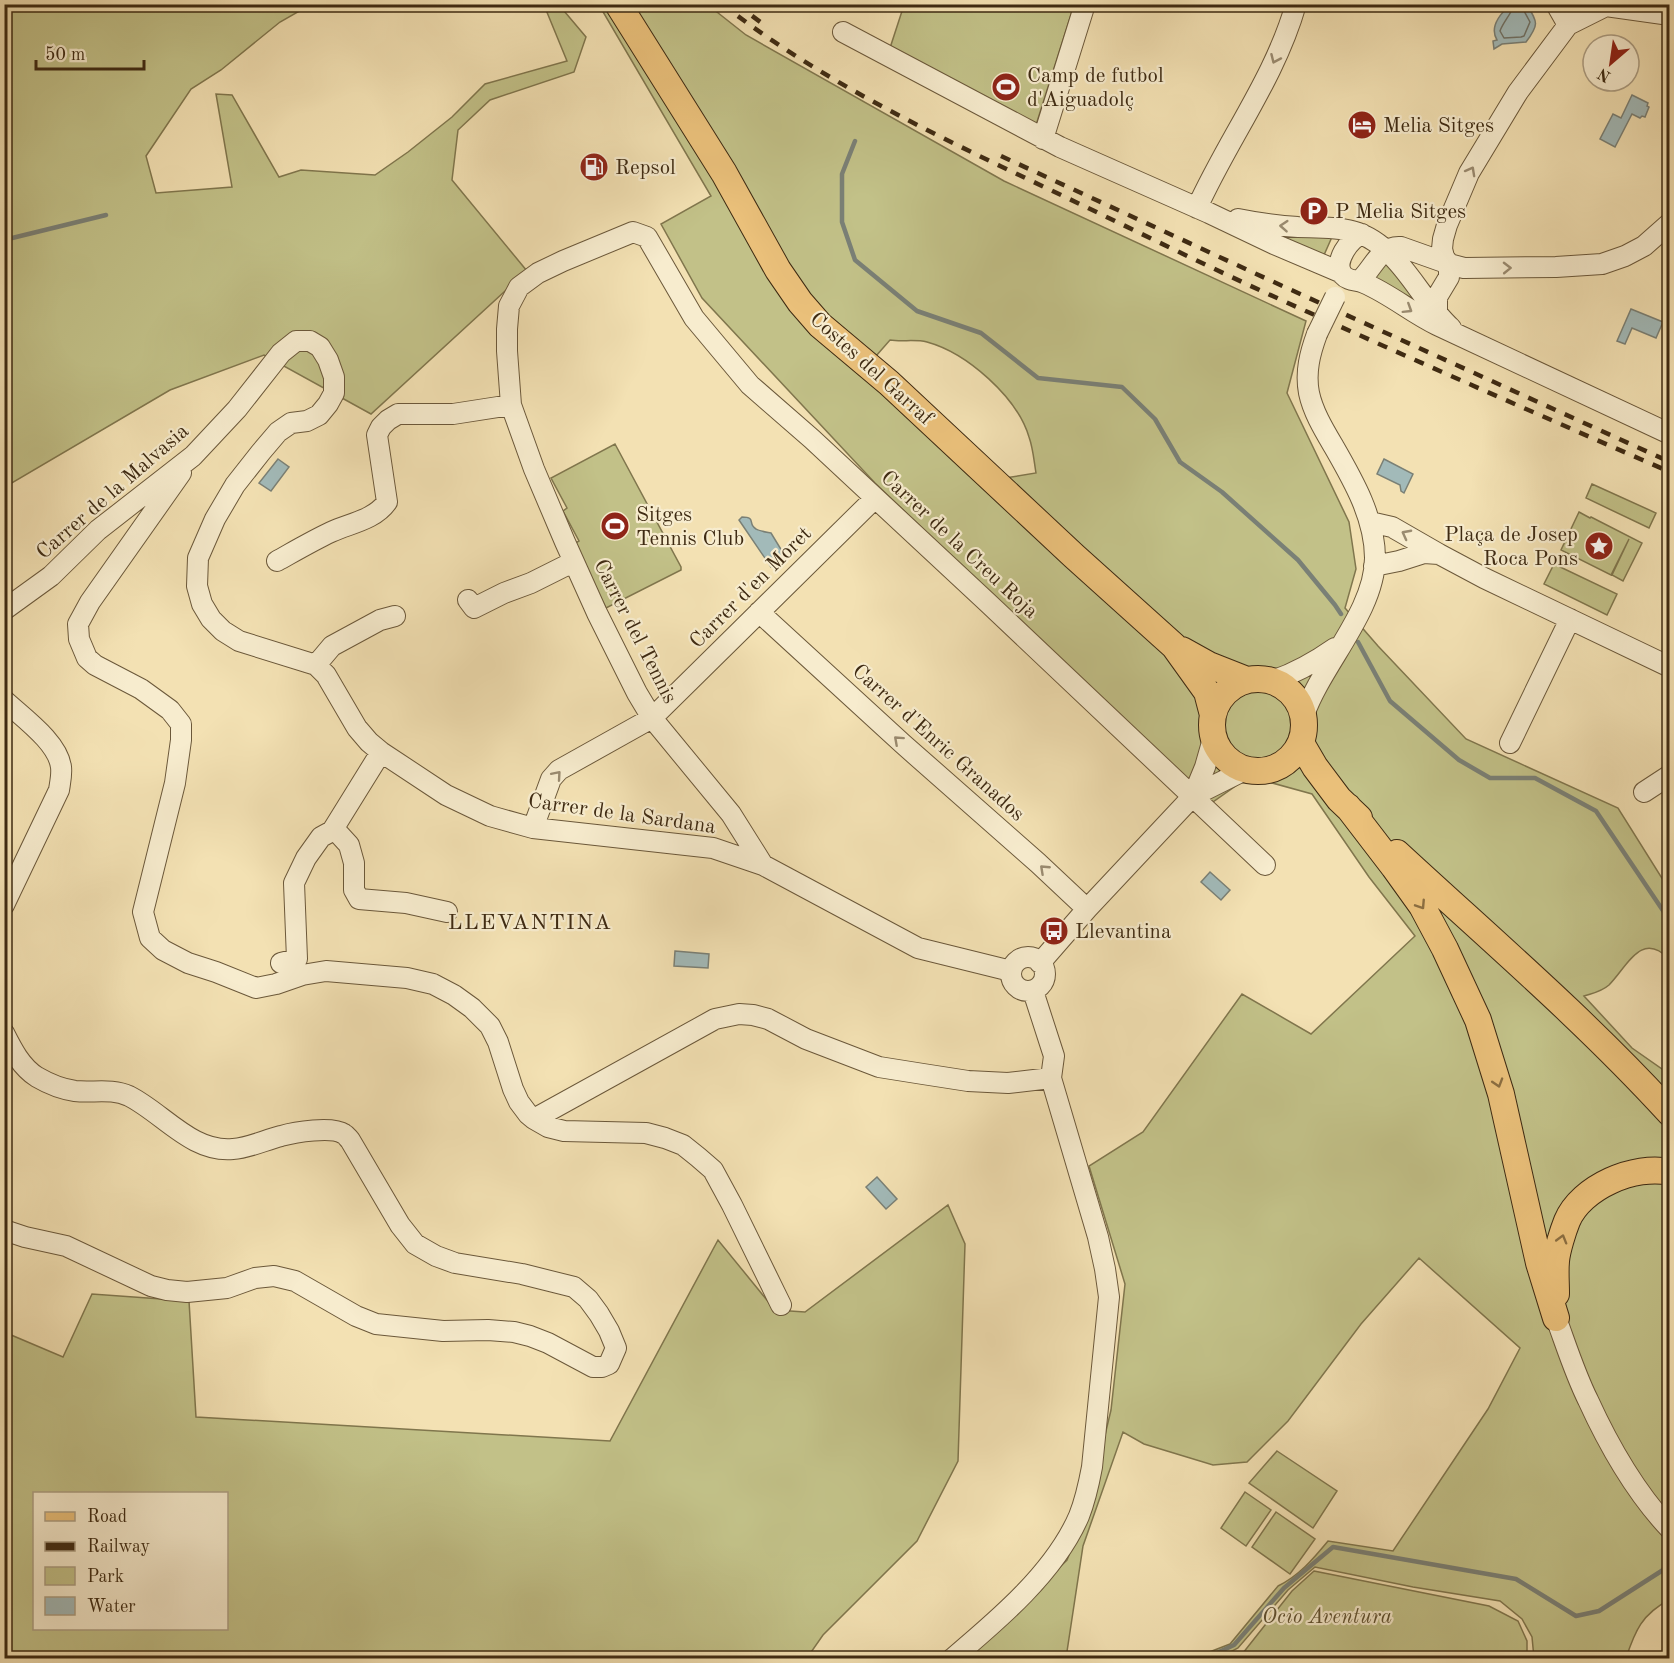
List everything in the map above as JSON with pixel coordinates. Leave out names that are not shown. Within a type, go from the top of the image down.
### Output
[{"type":"main road","name":"Costes del Garraf","points":[[618,4],[724,173],[778,270],[800,302],[820,325],[889,383],[1174,646]]},
{"type":"main road","points":[[1174,646],[1209,665],[1247,680]]},
{"type":"main road","points":[[1174,646],[1207,692],[1213,727],[1222,756],[1236,766],[1288,775],[1309,782],[1344,803],[1582,1024],[1637,1077],[1670,1113]]},
{"type":"main road","points":[[1213,727],[1221,697],[1229,688],[1247,680],[1272,681],[1293,695],[1304,716],[1301,742],[1288,762],[1257,771]]},
{"type":"main road","points":[[1301,742],[1315,767],[1422,906],[1478,1020],[1501,1094],[1539,1263],[1556,1318]]},
{"type":"main road","points":[[1637,1077],[1670,1094]]},
{"type":"main road","points":[[1556,1318],[1556,1260],[1568,1219],[1581,1202],[1595,1189],[1613,1178],[1646,1171],[1670,1173]]},
{"type":"street","points":[[1043,139],[1085,4]]},
{"type":"street","points":[[1203,210],[1209,182],[1264,82],[1288,29],[1296,4]]},
{"type":"street","points":[[1556,4],[1568,25]]},
{"type":"street","points":[[1437,313],[1437,297],[1450,271],[1442,249],[1443,239],[1469,173],[1518,92],[1568,25],[1606,6],[1670,15]]},
{"type":"street","points":[[843,32],[1043,139],[1378,290],[1424,319],[1670,434]]},
{"type":"street","points":[[1203,210],[1266,225],[1341,228],[1371,238],[1406,271],[1437,313],[1458,334]]},
{"type":"street","points":[[1348,277],[1365,276],[1386,250],[1395,247],[1464,267],[1556,267],[1602,264],[1644,246],[1670,223]]},
{"type":"street","name":"Carrer del Tennis","points":[[647,237],[633,232],[612,239],[538,273],[519,287],[509,306],[507,329],[511,405],[534,470],[574,564],[637,693],[652,718],[730,814],[763,865]]},
{"type":"street","points":[[1348,277],[1339,266],[1342,255],[1356,236],[1362,234]]},
{"type":"street","name":"Carrer de la Creu Roja","points":[[647,237],[694,318],[750,385],[812,439],[1005,618],[1265,865]]},
{"type":"street","points":[[1304,716],[1314,690],[1361,611],[1369,592],[1374,566],[1370,522],[1355,486],[1313,406],[1307,372],[1317,334],[1335,297],[1348,277]]},
{"type":"street","name":"Carrer de la Malvasia","points":[[4,610],[51,576],[98,530],[193,456],[237,409],[281,353],[296,341],[310,341],[320,347],[328,360],[334,377],[334,393],[319,414],[307,421],[291,423],[278,432],[235,485],[215,519],[198,558],[197,586],[202,604],[211,619],[223,631],[239,641],[316,665]]},
{"type":"street","points":[[277,561],[331,532],[374,515],[382,509],[387,502],[377,435],[388,420],[398,414],[453,414],[511,405]]},
{"type":"street","points":[[193,456],[90,602],[78,624],[79,639],[87,658],[95,665],[141,689],[170,710],[180,724],[181,740],[175,783],[143,912],[150,938],[163,950],[188,963],[256,988],[326,970],[407,978],[433,984],[454,995],[472,1008],[490,1026],[519,1102],[534,1119],[548,1127],[564,1131],[646,1133],[665,1138],[682,1145],[712,1170],[732,1205],[781,1305]]},
{"type":"street","name":"Carrer d'en Moret","points":[[533,828],[551,779],[559,770],[652,718],[875,498]]},
{"type":"street","points":[[1370,522],[1392,527],[1439,554],[1670,668]]},
{"type":"street","points":[[1374,566],[1424,553],[1439,554]]},
{"type":"street","points":[[468,600],[474,608],[574,564]]},
{"type":"street","name":"Carrer d'Enric Granados","points":[[759,612],[1087,909]]},
{"type":"street","points":[[316,665],[332,646],[380,620],[396,616]]},
{"type":"street","points":[[1510,743],[1570,619]]},
{"type":"street","points":[[1272,681],[1314,663],[1342,642]]},
{"type":"street","name":"Carrer de la Sardana","points":[[316,665],[326,675],[357,728],[369,742],[446,795],[490,816],[533,828],[713,848],[763,865],[918,948],[1011,971]]},
{"type":"street","points":[[4,700],[44,737],[58,755],[61,767],[59,790],[4,905]]},
{"type":"street","points":[[1040,963],[1087,909],[1193,796],[1205,767],[1213,727]]},
{"type":"street","points":[[281,963],[297,958],[294,883],[306,858],[321,837],[332,831],[381,752]]},
{"type":"street","points":[[1193,796],[1257,771]]},
{"type":"street","points":[[1644,792],[1670,775]]},
{"type":"street","points":[[332,831],[349,845],[354,863],[354,890],[358,899],[406,903],[447,912]]},
{"type":"street","points":[[1026,957],[1034,958],[1040,963],[1045,977],[1041,986],[1033,991],[1017,988],[1012,981],[1013,966],[1026,957]]},
{"type":"street","points":[[953,1659],[1021,1597],[1056,1555],[1079,1516],[1092,1467],[1109,1297],[1098,1237],[1051,1078],[1054,1056],[1033,991]]},
{"type":"street","points":[[534,1119],[715,1019],[739,1014],[768,1019],[806,1039],[879,1067],[968,1081],[1008,1083],[1051,1078]]},
{"type":"street","points":[[4,1033],[21,1062],[34,1075],[52,1085],[76,1091],[104,1091],[126,1095],[151,1108],[192,1140],[212,1147],[231,1149],[249,1146],[282,1135],[310,1131],[332,1130],[343,1133],[350,1140],[400,1225],[415,1244],[436,1256],[455,1263],[522,1274],[574,1287],[588,1299],[609,1330],[616,1348],[609,1364],[593,1367],[549,1343],[514,1332],[442,1331],[376,1324],[356,1316],[295,1281],[274,1276],[255,1278],[227,1288],[187,1292],[167,1290],[151,1286],[66,1246],[4,1230]]},
{"type":"street","points":[[1556,1318],[1587,1399],[1641,1494],[1666,1526]]},
{"type":"green space","points":[[4,5],[310,5],[280,22],[221,70],[191,89],[146,156],[156,193],[232,187],[216,94],[232,95],[279,177],[301,170],[375,175],[452,117],[485,84],[567,61],[544,5],[559,5],[586,37],[574,72],[490,100],[458,130],[452,180],[527,271],[371,414],[264,355],[170,390],[5,487]]},
{"type":"green space","points":[[599,5],[708,5],[746,35],[1004,181],[1306,321],[1287,393],[1349,522],[1356,569],[1345,608],[1466,739],[1618,808],[1670,891],[1669,959],[1659,951],[1650,948],[1642,950],[1635,954],[1609,985],[1600,991],[1584,996],[1632,1048],[1669,1074],[1669,1600],[1646,1617],[1626,1658],[1534,1658],[1532,1637],[1522,1619],[1500,1601],[1413,1587],[1315,1567],[1288,1590],[1238,1648],[1219,1658],[1194,1658],[1230,1644],[1278,1586],[1299,1572],[1328,1541],[1393,1551],[1488,1409],[1520,1348],[1419,1258],[1361,1324],[1288,1421],[1247,1462],[1213,1465],[1144,1444],[1123,1432],[1083,1546],[1066,1658],[965,1658],[1067,1560],[1087,1510],[1111,1410],[1125,1284],[1089,1166],[1143,1132],[1242,994],[1311,1034],[1415,936],[1369,877],[1312,794],[1265,781],[1240,783],[1210,804],[875,483],[702,298],[661,224],[711,196]],"holes":[[[890,340],[927,342],[974,366],[1002,392],[1023,422],[1032,446],[1036,473],[1005,478],[876,356]]]},
{"type":"green space","name":"Camp de futbol d'Aiguadolç","points":[[904,5],[1074,5],[1036,125],[890,48]]},
{"type":"green space","points":[[1261,229],[1332,237],[1324,255]]},
{"type":"green space","points":[[1386,262],[1415,298],[1414,300],[1374,278]]},
{"type":"green space","name":"Sitges Tennis Club","points":[[615,444],[681,570],[606,608],[574,544],[579,541],[563,511],[567,508],[551,478]]},
{"type":"green space","points":[[1592,484],[1656,513],[1649,528],[1586,498]]},
{"type":"green space","points":[[1579,512],[1642,543],[1623,581],[1612,575],[1629,539],[1611,575],[1561,550]]},
{"type":"green space","points":[[1554,564],[1617,594],[1607,615],[1544,584]]},
{"type":"green space","points":[[948,1205],[965,1244],[958,1461],[917,1541],[823,1635],[807,1658],[5,1658],[4,1332],[63,1357],[92,1294],[189,1301],[196,1417],[610,1441],[718,1240],[775,1310],[805,1312]]},
{"type":"green space","points":[[1277,1451],[1337,1491],[1313,1528],[1249,1483]]},
{"type":"green space","points":[[1245,1492],[1271,1510],[1246,1546],[1221,1528]]},
{"type":"green space","points":[[1276,1512],[1315,1539],[1290,1574],[1252,1547]]},
{"type":"green space","name":"Ocio Aventura","points":[[1314,1571],[1489,1606],[1518,1621],[1527,1641],[1527,1658],[1239,1658],[1292,1591]]},
{"type":"water","points":[[1510,5],[1527,5],[1535,20],[1535,27],[1526,42],[1502,44],[1494,49],[1493,41],[1497,40],[1495,26],[1499,17]]},
{"type":"water","points":[[1632,95],[1648,103],[1649,107],[1645,117],[1640,118],[1632,114],[1615,147],[1600,139],[1613,114],[1621,118]]},
{"type":"water","points":[[1631,309],[1663,322],[1656,338],[1632,328],[1625,344],[1617,341]]},
{"type":"water","points":[[278,459],[289,467],[271,491],[259,483]]},
{"type":"water","points":[[1384,459],[1413,474],[1404,493],[1400,485],[1377,474]]},
{"type":"water","points":[[742,517],[751,519],[756,529],[771,533],[782,551],[783,559],[771,567],[739,520]]},
{"type":"water","points":[[1210,872],[1230,890],[1221,900],[1201,882]]},
{"type":"water","points":[[675,951],[709,954],[708,968],[674,966]]},
{"type":"water","points":[[877,1177],[897,1199],[886,1209],[866,1187]]},
{"type":"waterway","points":[[855,141],[842,174],[842,222],[855,260],[917,311],[981,333],[1038,378],[1122,387],[1155,419],[1180,462],[1222,492],[1298,560],[1341,614]]},
{"type":"waterway","points":[[4,240],[106,215]]},
{"type":"waterway","points":[[1358,642],[1390,701],[1459,760],[1490,778],[1535,778],[1596,811],[1670,921]]},
{"type":"waterway","points":[[1206,1658],[1234,1645],[1284,1588],[1333,1547],[1516,1579],[1576,1616],[1599,1611],[1663,1570],[1670,1558]]},
{"type":"railway","points":[[722,4],[807,63],[943,138],[1266,293],[1670,472]]},
{"type":"railway","points":[[736,4],[763,24]]},
{"type":"railway","points":[[1001,156],[1670,462]]},
{"type":"place","name":"Camp de futbol d'Aiguadolç","points":[[1006,87]]},
{"type":"place","name":"Melia Sitges","points":[[1362,125]]},
{"type":"place","name":"Repsol","points":[[594,167]]},
{"type":"place","name":"P Melia Sitges","points":[[1314,211]]},
{"type":"place","name":"Sitges Tennis Club","points":[[615,526]]},
{"type":"place","name":"Plaça de Josep Roca Pons","points":[[1599,546]]},
{"type":"place","name":"Llevantina","points":[[1054,931]]},
{"type":"district","name":"LLEVANTINA","points":[[530,921]]}]
